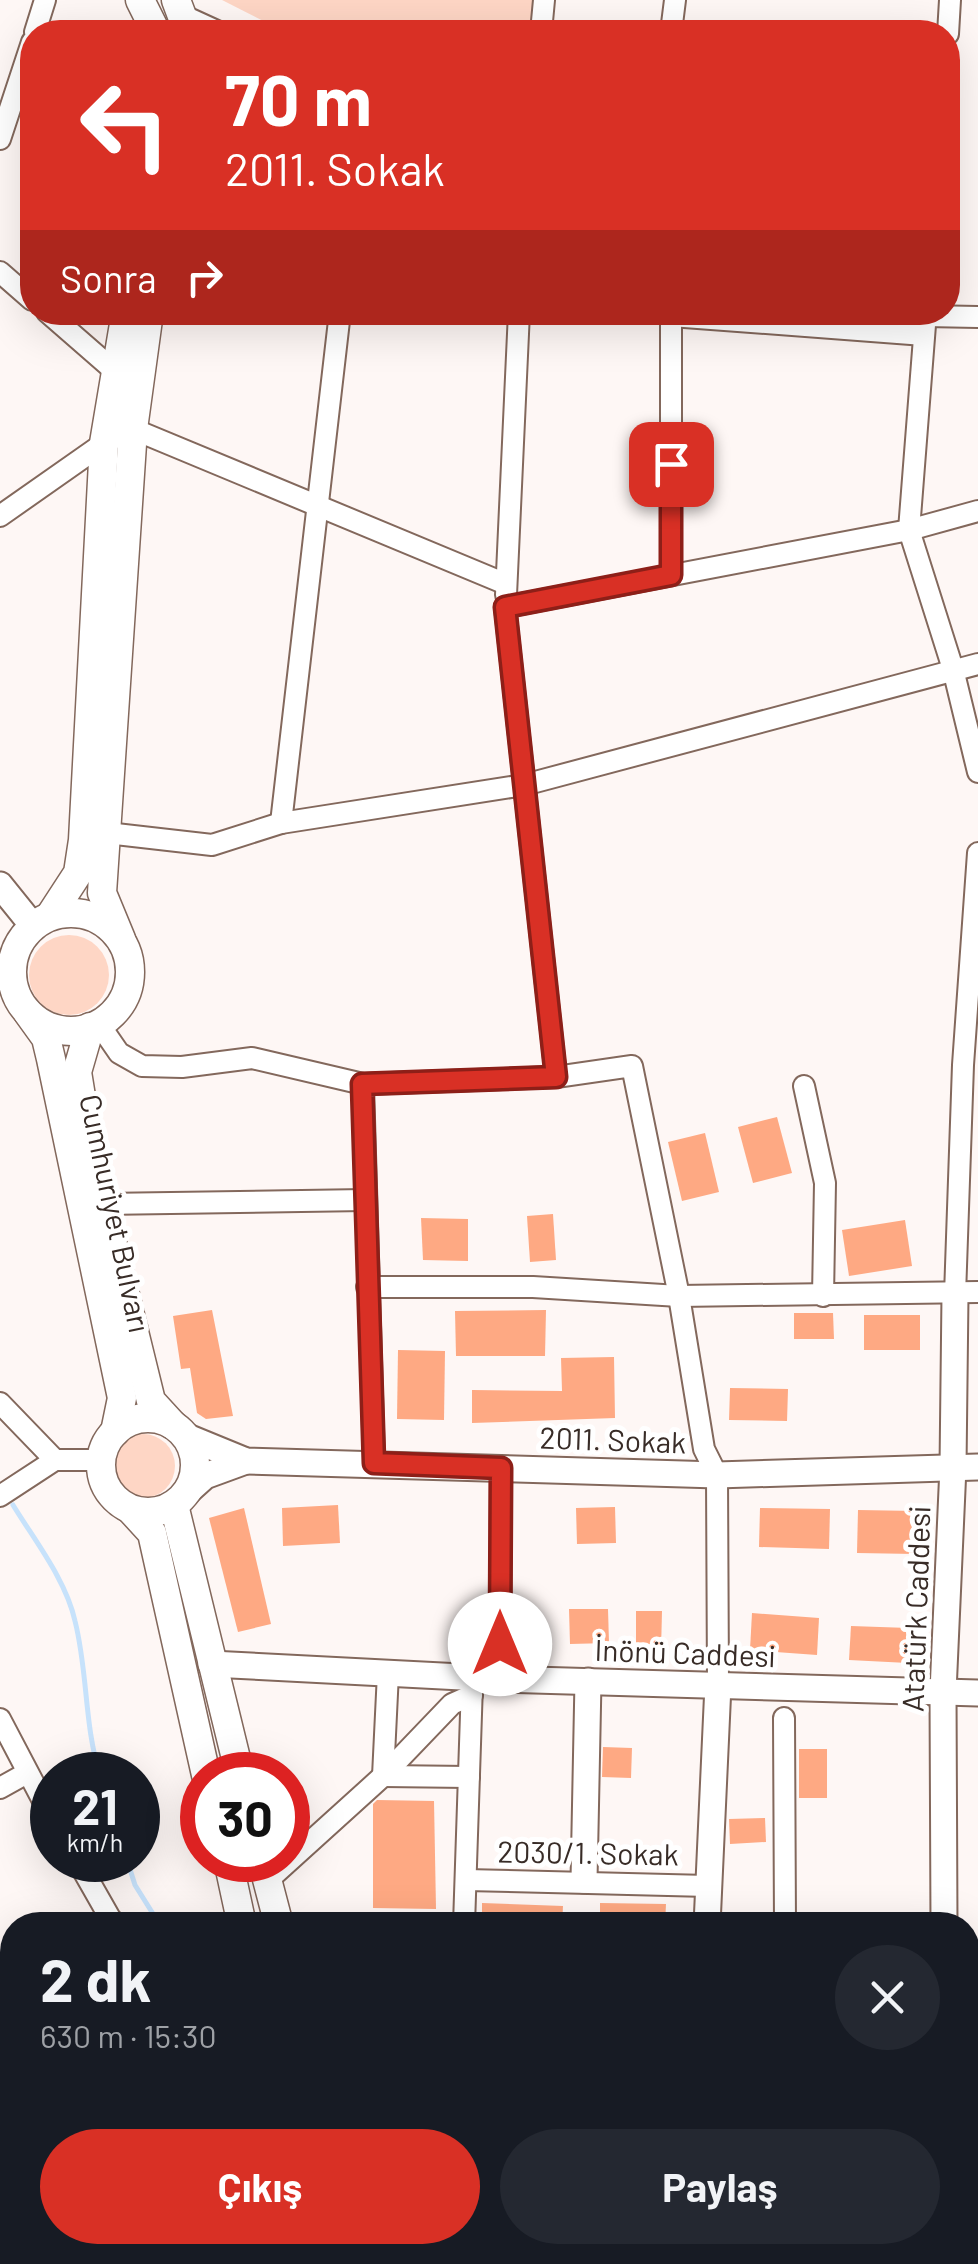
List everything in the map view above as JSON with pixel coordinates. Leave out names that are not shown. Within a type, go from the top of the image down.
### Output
[{"type":"main road","points":[[95,1025],[62,1030],[28,1013],[12,979],[13,960],[78,873],[104,443],[124,325]]},
{"type":"main road","points":[[148,325],[133,430],[102,892],[121,939],[130,977],[125,996],[95,1025],[77,1072],[103,1204],[151,1400],[179,1431],[195,1465],[180,1499],[211,1664],[234,1752]]},
{"type":"main road","points":[[42,921],[90,915],[121,939]]},
{"type":"main road","name":"Cumhuriyet Bulvarı","points":[[28,1013],[48,1048],[122,1398],[115,1432]]},
{"type":"main road","points":[[179,1431],[143,1418],[115,1432],[101,1460],[107,1489],[152,1533],[201,1752]]},
{"type":"main road","points":[[130,1509],[145,1513],[180,1499]]},
{"type":"main road","points":[[233,1882],[239,1912]]},
{"type":"main road","points":[[268,1882],[276,1912]]},
{"type":"street","points":[[0,139],[10,84]]},
{"type":"street","points":[[0,272],[20,290]]},
{"type":"street","points":[[62,325],[117,373]]},
{"type":"street","points":[[281,823],[314,508],[338,325]]},
{"type":"street","points":[[518,325],[505,607],[556,1077]]},
{"type":"street","points":[[671,325],[671,575]]},
{"type":"street","points":[[925,325],[909,530],[954,669],[978,772]]},
{"type":"street","points":[[0,516],[104,443],[133,430],[314,508],[506,584]]},
{"type":"street","points":[[505,607],[909,530],[978,511]]},
{"type":"street","points":[[107,833],[212,845],[281,823],[524,784],[978,664]]},
{"type":"street","points":[[367,1286],[533,1287],[679,1296],[966,1294],[978,853]]},
{"type":"street","points":[[0,885],[42,921]]},
{"type":"street","points":[[95,1025],[118,1052],[142,1066],[182,1067],[252,1058],[362,1084],[556,1077],[632,1066],[679,1296],[704,1449],[718,1475],[718,1716],[707,1912]]},
{"type":"street","points":[[362,1084],[374,1463]]},
{"type":"street","points":[[804,1086],[825,1183],[823,1296]]},
{"type":"street","points":[[103,1204],[365,1200]]},
{"type":"street","name":"Atatürk Caddesi","points":[[944,1912],[942,1692],[966,1467],[966,1294]]},
{"type":"street","points":[[0,1403],[55,1460]]},
{"type":"street","points":[[179,1431],[246,1461]]},
{"type":"street","points":[[0,1496],[55,1460],[101,1460]]},
{"type":"street","points":[[180,1499],[205,1476],[246,1461]]},
{"type":"street","name":"2011. Sokak","points":[[246,1461],[718,1475],[966,1467]]},
{"type":"street","points":[[500,1679],[501,1468]]},
{"type":"street","name":"İnönü Caddesi","points":[[211,1664],[388,1673],[472,1686],[500,1679],[978,1694]]},
{"type":"street","points":[[383,1776],[388,1673]]},
{"type":"street","points":[[584,1880],[588,1681]]},
{"type":"street","points":[[310,1834],[383,1776],[472,1686]]},
{"type":"street","points":[[465,1912],[472,1686]]},
{"type":"street","points":[[784,1718],[786,1912]]},
{"type":"street","points":[[0,1720],[30,1780]]},
{"type":"street","points":[[0,1788],[26,1773]]},
{"type":"street","points":[[383,1776],[469,1777]]},
{"type":"street","name":"2030/1. Sokak","points":[[466,1880],[708,1886]]},
{"type":"street","points":[[89,1882],[106,1912]]},
{"type":"shaded area","points":[[222,0],[535,0],[532,20],[261,20]]},
{"type":"shaded area","points":[[69,935],[84,938],[97,947],[106,960],[106,990],[97,1003],[84,1012],[69,1015],[54,1012],[41,1003],[32,990],[29,975],[32,960],[41,947],[54,938]]},
{"type":"shaded area","points":[[143,1434],[166,1443],[175,1466],[166,1489],[143,1498],[120,1489],[111,1466],[120,1443]]},
{"type":"building","points":[[777,1117],[792,1173],[753,1183],[738,1127]]},
{"type":"building","points":[[705,1133],[719,1192],[682,1201],[668,1142]]},
{"type":"building","points":[[553,1214],[556,1260],[530,1262],[527,1216]]},
{"type":"building","points":[[421,1218],[468,1219],[468,1261],[423,1260]]},
{"type":"building","points":[[905,1220],[912,1266],[849,1276],[842,1230]]},
{"type":"building","points":[[212,1310],[233,1416],[206,1419],[197,1413],[190,1368],[181,1369],[173,1316]]},
{"type":"building","points":[[546,1310],[545,1356],[456,1356],[455,1311]]},
{"type":"building","points":[[794,1313],[833,1313],[834,1339],[794,1339]]},
{"type":"building","points":[[864,1315],[920,1315],[920,1350],[864,1350]]},
{"type":"building","points":[[398,1350],[445,1351],[444,1420],[397,1419]]},
{"type":"building","points":[[614,1357],[615,1418],[472,1423],[472,1390],[562,1391],[561,1358]]},
{"type":"building","points":[[730,1388],[788,1389],[787,1421],[729,1420]]},
{"type":"building","points":[[338,1505],[340,1543],[283,1546],[282,1508]]},
{"type":"building","points":[[615,1507],[616,1543],[577,1544],[576,1508]]},
{"type":"building","points":[[244,1508],[271,1624],[238,1632],[209,1518]]},
{"type":"building","points":[[760,1508],[830,1509],[829,1549],[759,1547]]},
{"type":"building","points":[[858,1510],[916,1511],[915,1554],[857,1553]]},
{"type":"building","points":[[569,1609],[608,1609],[609,1643],[570,1644]]},
{"type":"building","points":[[636,1611],[662,1611],[661,1651],[636,1650]]},
{"type":"building","points":[[752,1613],[819,1618],[817,1655],[750,1650]]},
{"type":"building","points":[[851,1626],[909,1628],[908,1663],[849,1660]]},
{"type":"building","points":[[603,1747],[632,1748],[631,1778],[602,1777]]},
{"type":"building","points":[[799,1749],[827,1749],[827,1798],[799,1798]]},
{"type":"building","points":[[377,1800],[434,1801],[436,1909],[373,1908],[373,1804]]},
{"type":"building","points":[[765,1818],[766,1842],[730,1844],[729,1819]]},
{"type":"building","points":[[482,1903],[563,1906],[563,1912],[482,1912]]},
{"type":"building","points":[[600,1903],[666,1904],[666,1912],[600,1912]]},
{"type":"waterway","points":[[13,1505],[49,1561],[71,1606],[95,1752]]},
{"type":"waterway","points":[[134,1882],[152,1912]]},
{"type":"route","points":[[500,1644],[501,1468],[374,1463],[362,1084],[556,1077],[505,607],[671,575],[671,464]]}]
